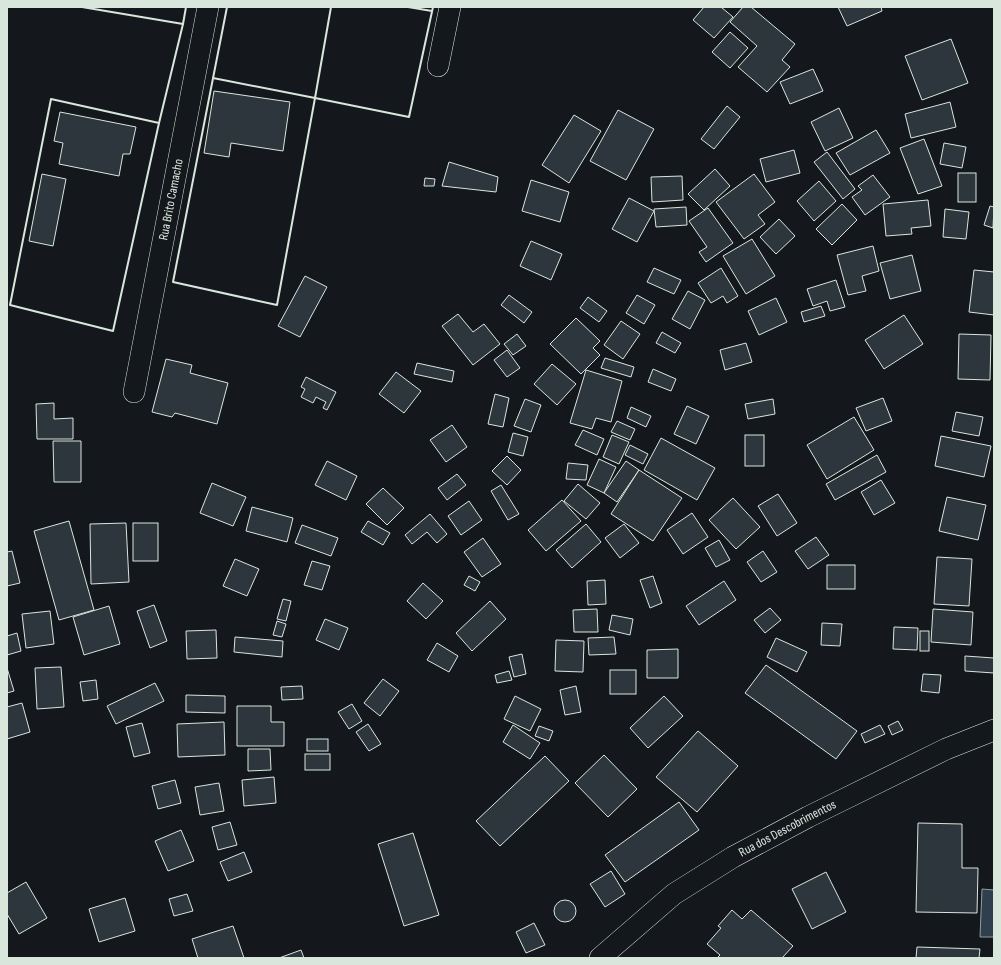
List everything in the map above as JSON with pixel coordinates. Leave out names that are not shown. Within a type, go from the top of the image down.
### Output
[{"type":"street","name":"Rua Brito Camacho","points":[[134,392],[208,7]]},
{"type":"street","points":[[438,66],[450,7]]},
{"type":"street","name":"Rua dos Descobrimentos","points":[[600,958],[674,894],[733,857],[808,817],[946,749],[994,730]]},
{"type":"water","points":[[982,889],[994,890],[994,937],[980,937]]},
{"type":"building","points":[[704,7],[721,7],[733,17],[714,38],[693,20]]},
{"type":"building","points":[[743,7],[751,7],[795,44],[782,60],[790,67],[767,92],[738,67],[757,46],[730,22]]},
{"type":"building","points":[[838,7],[881,7],[882,11],[847,26]]},
{"type":"building","points":[[730,32],[748,48],[730,68],[712,52]]},
{"type":"building","points":[[951,39],[968,83],[922,100],[905,56]]},
{"type":"building","points":[[813,69],[823,91],[790,104],[780,82]]},
{"type":"building","points":[[214,91],[290,102],[283,151],[231,143],[229,157],[204,153]]},
{"type":"building","points":[[950,102],[956,127],[911,138],[905,114]]},
{"type":"building","points":[[727,106],[740,117],[714,149],[701,139]]},
{"type":"building","points":[[839,108],[853,138],[825,151],[811,122]]},
{"type":"building","points":[[618,110],[654,129],[626,180],[590,161]]},
{"type":"building","points":[[60,112],[136,127],[130,154],[123,154],[119,176],[59,164],[63,143],[54,141]]},
{"type":"building","points":[[574,115],[601,131],[569,183],[542,165]]},
{"type":"building","points":[[876,130],[890,153],[850,175],[836,153]]},
{"type":"building","points":[[924,139],[942,186],[918,194],[900,148]]},
{"type":"building","points":[[944,143],[966,147],[962,168],[940,164]]},
{"type":"building","points":[[794,150],[800,173],[766,182],[760,159]]},
{"type":"building","points":[[827,152],[855,189],[843,199],[814,162]]},
{"type":"building","points":[[449,162],[498,177],[496,192],[442,186]]},
{"type":"building","points":[[715,169],[730,186],[704,210],[688,194]]},
{"type":"building","points":[[958,173],[976,173],[976,202],[958,202]]},
{"type":"building","points":[[42,174],[66,179],[53,246],[29,241]]},
{"type":"building","points":[[754,174],[775,202],[758,215],[765,224],[744,239],[716,202]]},
{"type":"building","points":[[873,175],[890,197],[865,215],[852,197],[862,190],[858,186]]},
{"type":"building","points":[[682,176],[683,200],[652,202],[651,177]]},
{"type":"building","points":[[425,178],[435,179],[434,186],[424,186]]},
{"type":"building","points":[[531,180],[569,192],[560,222],[522,211]]},
{"type":"building","points":[[819,181],[836,201],[814,221],[797,201]]},
{"type":"building","points":[[629,198],[654,211],[637,242],[612,229]]},
{"type":"building","points":[[928,200],[931,226],[911,228],[912,234],[886,236],[883,204]]},
{"type":"building","points":[[842,204],[857,220],[832,245],[816,229]]},
{"type":"building","points":[[990,206],[994,207],[993,228],[984,225]]},
{"type":"building","points":[[686,207],[687,225],[656,227],[654,209]]},
{"type":"building","points":[[708,208],[733,243],[706,262],[699,252],[707,247],[689,221]]},
{"type":"building","points":[[945,209],[969,212],[966,239],[943,237]]},
{"type":"building","points":[[779,219],[795,236],[776,254],[760,237]]},
{"type":"building","points":[[752,239],[775,276],[746,294],[723,256]]},
{"type":"building","points":[[531,241],[562,254],[551,280],[520,266]]},
{"type":"building","points":[[873,246],[879,271],[862,276],[866,291],[848,295],[837,255]]},
{"type":"building","points":[[912,255],[921,291],[890,299],[880,263]]},
{"type":"building","points":[[654,268],[681,280],[674,294],[647,282]]},
{"type":"building","points":[[721,268],[738,296],[727,303],[723,296],[711,303],[698,283]]},
{"type":"building","points":[[974,270],[994,272],[994,315],[969,312]]},
{"type":"building","points":[[305,276],[327,287],[300,337],[278,326]]},
{"type":"building","points":[[836,280],[845,307],[830,311],[827,301],[813,306],[807,289]]},
{"type":"building","points":[[688,291],[705,300],[690,329],[672,319]]},
{"type":"building","points":[[509,295],[532,312],[524,323],[501,305]]},
{"type":"building","points":[[637,295],[655,305],[644,324],[626,313]]},
{"type":"building","points":[[588,297],[607,311],[599,322],[580,308]]},
{"type":"building","points":[[776,298],[787,322],[759,335],[748,311]]},
{"type":"building","points":[[821,306],[825,316],[804,322],[801,312]]},
{"type":"building","points":[[458,314],[473,332],[484,324],[500,344],[473,365],[442,326]]},
{"type":"building","points":[[904,315],[923,344],[884,369],[865,340]]},
{"type":"building","points":[[576,318],[600,341],[593,348],[600,355],[581,374],[550,344]]},
{"type":"building","points":[[621,321],[640,334],[623,359],[604,345]]},
{"type":"building","points":[[662,332],[681,343],[675,353],[656,343]]},
{"type":"building","points":[[517,334],[526,346],[513,355],[504,344]]},
{"type":"building","points":[[959,334],[991,335],[990,380],[958,379]]},
{"type":"building","points":[[746,343],[752,362],[725,370],[720,350]]},
{"type":"building","points":[[507,350],[520,368],[507,377],[494,360]]},
{"type":"building","points":[[605,358],[634,367],[631,377],[601,368]]},
{"type":"building","points":[[166,359],[192,365],[190,373],[228,383],[217,424],[175,413],[172,417],[152,412]]},
{"type":"building","points":[[417,363],[454,371],[452,382],[414,374]]},
{"type":"building","points":[[552,364],[576,384],[557,405],[534,384]]},
{"type":"building","points":[[653,369],[676,379],[671,391],[648,382]]},
{"type":"building","points":[[586,370],[622,381],[611,422],[596,418],[592,429],[570,423]]},
{"type":"building","points":[[396,372],[421,391],[404,413],[379,394]]},
{"type":"building","points":[[306,377],[336,392],[327,410],[323,408],[326,402],[316,397],[313,403],[301,397],[305,389],[301,387]]},
{"type":"building","points":[[495,394],[509,398],[503,427],[488,424]]},
{"type":"building","points":[[883,398],[892,421],[866,431],[856,408]]},
{"type":"building","points":[[525,399],[541,405],[531,432],[514,426]]},
{"type":"building","points":[[773,399],[775,414],[748,419],[745,404]]},
{"type":"building","points":[[54,403],[54,419],[73,418],[73,439],[37,439],[36,404]]},
{"type":"building","points":[[687,406],[709,416],[696,444],[674,434]]},
{"type":"building","points":[[631,407],[651,416],[646,427],[627,418]]},
{"type":"building","points":[[956,412],[983,417],[979,436],[952,431]]},
{"type":"building","points":[[854,417],[874,450],[827,479],[807,445]]},
{"type":"building","points":[[617,421],[635,429],[630,440],[611,432]]},
{"type":"building","points":[[452,425],[467,447],[446,462],[430,440]]},
{"type":"building","points":[[583,430],[604,439],[597,455],[575,445]]},
{"type":"building","points":[[513,433],[528,437],[523,456],[508,452]]},
{"type":"building","points":[[612,435],[629,442],[619,464],[603,457]]},
{"type":"building","points":[[745,435],[764,435],[764,466],[745,466]]},
{"type":"building","points":[[941,436],[991,446],[984,477],[935,466]]},
{"type":"building","points":[[661,438],[715,468],[697,500],[644,470]]},
{"type":"building","points":[[53,441],[81,441],[81,482],[54,482]]},
{"type":"building","points":[[630,445],[648,454],[643,464],[625,455]]},
{"type":"building","points":[[877,455],[886,472],[835,500],[826,484]]},
{"type":"building","points":[[507,456],[521,470],[507,485],[492,471]]},
{"type":"building","points":[[599,459],[616,467],[604,493],[587,485]]},
{"type":"building","points":[[327,461],[357,476],[346,500],[315,485]]},
{"type":"building","points":[[626,461],[639,470],[617,502],[604,493]]},
{"type":"building","points":[[568,463],[588,465],[586,480],[566,479]]},
{"type":"building","points":[[639,470],[682,498],[653,541],[611,514]]},
{"type":"building","points":[[457,474],[466,485],[447,500],[438,488]]},
{"type":"building","points":[[881,480],[895,503],[874,515],[861,492]]},
{"type":"building","points":[[212,483],[246,497],[233,526],[200,513]]},
{"type":"building","points":[[578,484],[600,503],[586,519],[564,501]]},
{"type":"building","points":[[501,485],[519,514],[508,520],[491,491]]},
{"type":"building","points":[[383,488],[404,508],[387,525],[366,504]]},
{"type":"building","points":[[778,494],[797,523],[777,536],[758,506]]},
{"type":"building","points":[[947,497],[986,505],[978,540],[939,531]]},
{"type":"building","points":[[733,498],[760,527],[736,549],[709,520]]},
{"type":"building","points":[[562,500],[581,521],[546,551],[528,530]]},
{"type":"building","points":[[469,501],[482,520],[461,535],[448,516]]},
{"type":"building","points":[[252,507],[293,518],[287,542],[246,531]]},
{"type":"building","points":[[692,513],[708,537],[683,554],[667,530]]},
{"type":"building","points":[[430,514],[447,534],[437,543],[427,532],[412,544],[405,535]]},
{"type":"building","points":[[69,521],[94,610],[59,620],[34,531]]},
{"type":"building","points":[[368,521],[390,533],[383,545],[361,532]]},
{"type":"building","points":[[126,523],[129,582],[91,584],[90,524]]},
{"type":"building","points":[[133,523],[158,523],[158,561],[133,561]]},
{"type":"building","points":[[586,524],[601,542],[572,568],[556,550]]},
{"type":"building","points":[[624,524],[639,543],[620,558],[605,538]]},
{"type":"building","points":[[302,525],[338,538],[331,556],[295,543]]},
{"type":"building","points":[[816,537],[829,555],[808,569],[795,551]]},
{"type":"building","points":[[483,538],[501,564],[482,577],[464,552]]},
{"type":"building","points":[[719,540],[730,560],[716,567],[705,548]]},
{"type":"building","points":[[12,551],[20,583],[7,586],[7,552]]},
{"type":"building","points":[[763,551],[777,572],[761,582],[747,562]]},
{"type":"building","points":[[937,557],[972,559],[969,606],[934,604]]},
{"type":"building","points":[[235,559],[259,569],[247,596],[223,586]]},
{"type":"building","points":[[312,561],[330,566],[322,590],[304,585]]},
{"type":"building","points":[[827,565],[855,565],[855,589],[827,589]]},
{"type":"building","points":[[469,576],[480,582],[475,591],[464,585]]},
{"type":"building","points":[[653,576],[662,603],[650,608],[640,580]]},
{"type":"building","points":[[605,580],[606,604],[588,605],[587,581]]},
{"type":"building","points":[[724,581],[736,600],[699,625],[686,606]]},
{"type":"building","points":[[423,583],[443,601],[426,619],[407,601]]},
{"type":"building","points":[[283,599],[291,601],[286,621],[277,619]]},
{"type":"building","points":[[490,601],[506,619],[472,651],[456,633]]},
{"type":"building","points":[[154,605],[167,641],[150,648],[137,611]]},
{"type":"building","points":[[109,606],[120,644],[84,655],[73,617]]},
{"type":"building","points":[[770,608],[781,620],[765,633],[754,620]]},
{"type":"building","points":[[597,609],[598,632],[574,632],[573,610]]},
{"type":"building","points":[[933,609],[973,612],[971,645],[931,642]]},
{"type":"building","points":[[50,611],[54,644],[26,648],[22,614]]},
{"type":"building","points":[[612,615],[633,619],[630,635],[609,630]]},
{"type":"building","points":[[325,619],[348,628],[339,650],[316,640]]},
{"type":"building","points":[[277,621],[286,624],[282,637],[273,635]]},
{"type":"building","points":[[822,623],[842,624],[840,646],[821,645]]},
{"type":"building","points":[[894,627],[918,628],[917,650],[893,649]]},
{"type":"building","points":[[216,630],[217,658],[187,659],[186,631]]},
{"type":"building","points":[[920,631],[929,631],[929,651],[920,651]]},
{"type":"building","points":[[17,633],[21,651],[7,655],[7,636]]},
{"type":"building","points":[[235,637],[283,641],[282,657],[234,652]]},
{"type":"building","points":[[614,637],[616,654],[589,655],[588,638]]},
{"type":"building","points":[[776,638],[807,652],[797,672],[767,657]]},
{"type":"building","points":[[556,640],[584,641],[583,672],[555,671]]},
{"type":"building","points":[[437,643],[458,656],[449,672],[427,660]]},
{"type":"building","points":[[678,649],[678,678],[647,678],[647,650]]},
{"type":"building","points":[[522,654],[526,674],[514,677],[509,657]]},
{"type":"building","points":[[965,656],[994,658],[994,673],[965,671]]},
{"type":"building","points":[[766,665],[857,731],[836,759],[745,693]]},
{"type":"building","points":[[61,667],[64,707],[37,709],[35,668]]},
{"type":"building","points":[[7,668],[14,691],[7,693]]},
{"type":"building","points":[[610,670],[636,670],[636,694],[610,694]]},
{"type":"building","points":[[509,671],[512,680],[497,683],[495,675]]},
{"type":"building","points":[[923,674],[941,675],[939,693],[921,691]]},
{"type":"building","points":[[383,679],[399,691],[380,716],[364,703]]},
{"type":"building","points":[[96,680],[98,699],[83,701],[80,682]]},
{"type":"building","points":[[155,683],[164,701],[116,724],[107,706]]},
{"type":"building","points":[[302,686],[303,699],[282,700],[281,687]]},
{"type":"building","points":[[576,686],[581,712],[565,715],[560,690]]},
{"type":"building","points":[[186,695],[225,696],[225,713],[186,712]]},
{"type":"building","points":[[515,696],[541,709],[530,731],[504,719]]},
{"type":"building","points":[[664,696],[683,716],[648,748],[630,728]]},
{"type":"building","points":[[22,703],[30,732],[7,739],[7,707]]},
{"type":"building","points":[[352,704],[362,721],[349,729],[338,712]]},
{"type":"building","points":[[237,706],[271,706],[271,722],[284,722],[284,746],[237,746]]},
{"type":"building","points":[[898,721],[903,730],[892,735],[888,726]]},
{"type":"building","points":[[224,722],[225,755],[178,757],[177,724]]},
{"type":"building","points":[[142,723],[150,753],[134,757],[126,727]]},
{"type":"building","points":[[368,724],[381,744],[369,751],[356,732]]},
{"type":"building","points":[[513,725],[540,743],[530,759],[503,742]]},
{"type":"building","points":[[880,725],[885,734],[865,743],[861,734]]},
{"type":"building","points":[[539,726],[553,731],[549,741],[535,736]]},
{"type":"building","points":[[698,731],[738,766],[697,812],[656,777]]},
{"type":"building","points":[[307,739],[328,739],[328,751],[307,751]]},
{"type":"building","points":[[248,749],[270,749],[271,770],[248,771]]},
{"type":"building","points":[[305,754],[330,754],[330,770],[305,770]]},
{"type":"building","points":[[604,755],[637,789],[608,817],[575,783]]},
{"type":"building","points":[[545,756],[569,781],[500,846],[476,821]]},
{"type":"building","points":[[274,777],[276,803],[244,806],[242,780]]},
{"type":"building","points":[[175,780],[181,803],[158,809],[152,786]]},
{"type":"building","points":[[219,783],[224,811],[200,815],[195,787]]},
{"type":"building","points":[[679,802],[699,830],[625,882],[605,855]]},
{"type":"building","points":[[230,822],[237,845],[218,850],[212,827]]},
{"type":"building","points":[[918,823],[962,824],[962,868],[978,868],[977,913],[916,912]]},
{"type":"building","points":[[181,830],[194,861],[168,871],[155,841]]},
{"type":"building","points":[[413,833],[439,915],[404,926],[378,844]]},
{"type":"building","points":[[244,852],[252,872],[228,881],[220,862]]},
{"type":"building","points":[[611,871],[625,894],[605,907],[590,884]]},
{"type":"building","points":[[826,872],[846,912],[812,929],[792,889]]},
{"type":"building","points":[[26,882],[47,918],[19,934],[7,914],[7,893]]},
{"type":"building","points":[[187,894],[193,911],[174,916],[169,899]]},
{"type":"building","points":[[125,898],[135,931],[99,942],[89,909]]},
{"type":"building","points":[[565,900],[573,903],[576,911],[573,919],[565,922],[557,919],[554,911],[557,903]]},
{"type":"building","points":[[732,910],[742,919],[751,910],[793,946],[782,958],[717,958],[720,955],[707,944],[721,928],[718,926]]},
{"type":"building","points":[[534,923],[545,945],[526,953],[516,932]]},
{"type":"building","points":[[233,926],[244,958],[198,958],[192,939]]},
{"type":"building","points":[[917,947],[980,949],[979,958],[916,958]]},
{"type":"building","points":[[301,950],[304,958],[279,958]]},
{"type":"wall","points":[[82,7],[183,24],[186,7]]},
{"type":"wall","points":[[227,7],[173,282],[277,305],[315,98],[409,117],[433,7]]},
{"type":"wall","points":[[213,78],[315,98],[331,7]]},
{"type":"wall","points":[[408,7],[432,11]]},
{"type":"wall","points":[[159,123],[183,24]]},
{"type":"wall","points":[[51,99],[159,123],[113,331],[10,305],[51,99]]}]
